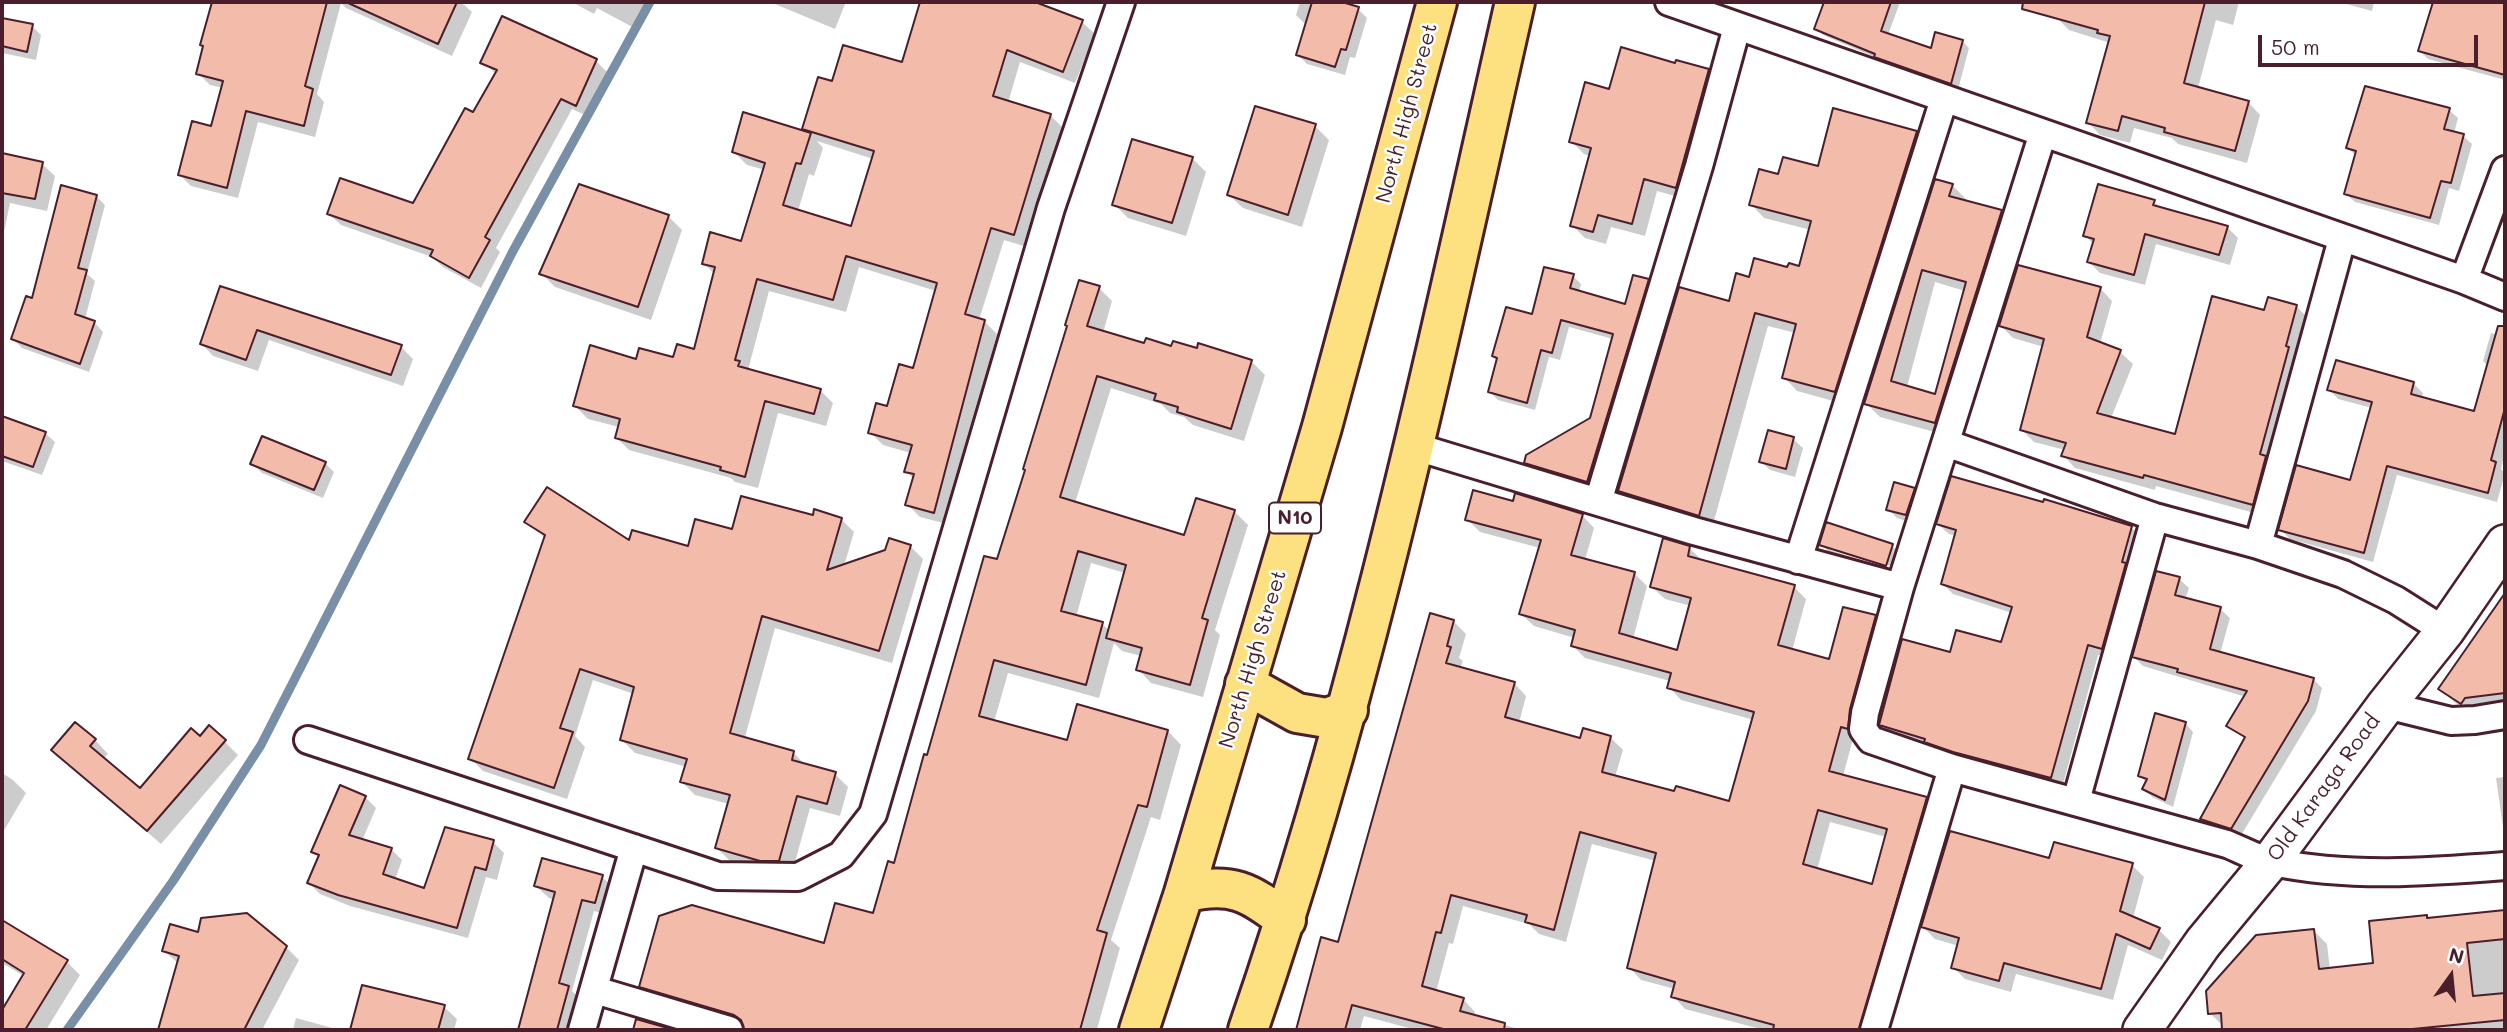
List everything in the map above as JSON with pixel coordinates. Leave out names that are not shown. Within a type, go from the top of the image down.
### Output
[{"type":"highway","name":"North High Street","points":[[1139,1030],[1184,893],[1322,427],[1437,2]]},
{"type":"highway","points":[[1248,1030],[1286,920],[1348,710],[1413,446],[1515,2]]},
{"type":"highway","points":[[1245,684],[1297,713],[1327,718],[1348,710]]},
{"type":"highway","points":[[1184,893],[1208,887],[1236,890],[1259,899],[1286,920]]},
{"type":"street","points":[[308,740],[718,876],[798,877],[841,855],[873,814],[1051,208],[1121,2]]},
{"type":"street","points":[[1669,2],[2464,280],[2505,297]]},
{"type":"street","points":[[1598,502],[1738,27]]},
{"type":"street","points":[[1798,560],[1944,99]]},
{"type":"street","points":[[2043,133],[1900,587],[1863,729],[1871,740],[1952,768],[2227,845],[2270,862],[2337,871],[2417,873],[2505,866]]},
{"type":"street","points":[[2464,280],[2505,170]]},
{"type":"street","points":[[2258,545],[2343,239]]},
{"type":"street","points":[[1946,443],[2155,517],[2258,545],[2343,574],[2396,600],[2445,631]]},
{"type":"street","points":[[1413,446],[1798,560],[1900,587]]},
{"type":"street","points":[[2076,802],[2155,517]]},
{"type":"street","name":"Old Karaga Road","points":[[2142,1030],[2203,943],[2270,862],[2385,705],[2445,631],[2505,544]]},
{"type":"street","points":[[2385,705],[2451,721],[2505,715]]},
{"type":"street","points":[[1874,1030],[1952,768]]},
{"type":"street","points":[[582,1030],[634,848]]},
{"type":"street","points":[[595,990],[729,1030]]},
{"type":"building","points":[[212,2],[327,2],[305,86],[313,89],[304,126],[246,111],[227,188],[178,175],[192,121],[211,126],[223,81],[196,74],[203,46],[200,45]]},
{"type":"building","points":[[346,2],[457,2],[438,44]]},
{"type":"building","points":[[920,2],[1035,2],[1083,20],[1063,72],[1007,50],[993,96],[1051,114],[1014,235],[991,228],[965,314],[985,320],[934,513],[905,505],[914,474],[904,472],[912,445],[868,433],[876,403],[887,406],[899,364],[913,368],[937,283],[846,256],[833,300],[757,279],[735,360],[740,361],[738,366],[821,389],[814,414],[765,401],[745,477],[720,470],[721,467],[615,438],[620,419],[573,406],[590,345],[636,359],[639,348],[673,357],[677,344],[694,349],[715,267],[702,264],[710,232],[741,241],[765,163],[732,152],[743,112],[811,133],[801,164],[796,163],[783,205],[851,226],[874,151],[802,129],[818,77],[832,81],[843,45],[902,62]]},
{"type":"building","points":[[1312,2],[1342,2],[1359,7],[1346,50],[1341,49],[1335,67],[1296,55]]},
{"type":"building","points":[[1824,2],[1891,2],[1881,31],[1931,48],[1935,32],[1963,40],[1951,84],[1874,57],[1875,54],[1814,29]]},
{"type":"building","points":[[2023,2],[2205,2],[2184,83],[2249,101],[2235,151],[2164,132],[2165,128],[2122,116],[2118,131],[2086,123],[2110,36],[2097,33],[2098,30],[2022,9]]},
{"type":"building","points":[[2433,2],[2505,2],[2505,75],[2418,51]]},
{"type":"building","points":[[502,16],[597,59],[576,106],[561,99],[485,237],[490,240],[469,278],[430,256],[433,250],[327,214],[340,178],[413,203],[465,108],[473,112],[497,70],[480,63]]},
{"type":"building","points":[[2,18],[33,24],[27,52],[2,46]]},
{"type":"building","points":[[1621,47],[1675,63],[1676,60],[1709,69],[1676,188],[1644,179],[1632,224],[1598,215],[1593,232],[1570,226],[1591,148],[1569,142],[1585,82],[1609,89]]},
{"type":"building","points":[[2365,86],[2450,108],[2444,129],[2464,134],[2451,183],[2441,181],[2430,218],[2344,194],[2356,151],[2346,148]]},
{"type":"building","points":[[1255,106],[1316,124],[1288,215],[1227,195]]},
{"type":"building","points":[[1833,108],[1917,131],[1835,392],[1782,378],[1796,324],[1755,313],[1699,516],[1618,491],[1679,287],[1729,301],[1736,273],[1749,277],[1754,258],[1787,267],[1789,263],[1799,266],[1811,221],[1749,205],[1759,169],[1778,174],[1783,157],[1818,166]]},
{"type":"building","points":[[1132,139],[1193,157],[1172,223],[1112,205]]},
{"type":"building","points":[[2,153],[43,162],[35,199],[2,193]]},
{"type":"building","points":[[1935,179],[1953,184],[1949,196],[2002,210],[1935,423],[1864,404]],"holes":[[[1922,270],[1966,282],[1935,394],[1891,381]]]},
{"type":"building","points":[[579,184],[669,215],[638,307],[539,274]]},
{"type":"building","points":[[2098,184],[2155,200],[2153,205],[2228,226],[2219,255],[2145,234],[2134,275],[2087,262],[2094,239],[2083,236]]},
{"type":"building","points":[[61,185],[97,195],[78,268],[87,270],[75,314],[95,321],[80,364],[11,339],[26,296],[32,298]]},
{"type":"building","points":[[2018,265],[2101,287],[2087,337],[2121,350],[2097,413],[2175,434],[2212,296],[2264,310],[2268,297],[2297,305],[2286,346],[2289,347],[2260,454],[2266,456],[2253,505],[2144,475],[2143,478],[2061,456],[2066,443],[2020,430],[2044,339],[1999,326]]},
{"type":"building","points":[[1544,267],[1574,274],[1570,288],[1625,304],[1633,275],[1649,279],[1587,482],[1524,463],[1526,455],[1590,418],[1613,334],[1561,320],[1552,353],[1541,350],[1527,403],[1488,392],[1497,358],[1492,356],[1506,307],[1532,314]]},
{"type":"building","points":[[1079,280],[1100,286],[1087,326],[1144,343],[1146,338],[1171,346],[1173,341],[1197,348],[1198,343],[1252,360],[1231,429],[1177,412],[1178,407],[1154,400],[1156,394],[1097,376],[1060,497],[1184,535],[1196,498],[1235,510],[1202,618],[1208,620],[1190,685],[1136,670],[1142,648],[1106,638],[1126,565],[1078,551],[1061,611],[1103,622],[1086,685],[994,660],[979,716],[1067,740],[1077,704],[1168,730],[1147,807],[1138,805],[1097,930],[1107,933],[1080,1030],[744,1030],[741,1020],[734,1015],[639,987],[659,916],[692,905],[824,943],[835,903],[873,913],[888,861],[894,863],[984,556],[997,559]]},
{"type":"building","points":[[220,286],[402,345],[391,375],[257,330],[246,360],[200,344]]},
{"type":"building","points":[[2498,326],[2505,326],[2505,408],[2491,460],[2496,462],[2488,493],[2387,466],[2364,553],[2278,530],[2296,465],[2350,480],[2372,402],[2327,390],[2336,360],[2414,382],[2411,394],[2474,411]]},
{"type":"building","points":[[2,416],[46,432],[33,467],[2,456]]},
{"type":"building","points":[[1768,430],[1794,437],[1786,469],[1759,462]]},
{"type":"building","points":[[262,436],[326,462],[314,490],[250,464]]},
{"type":"building","points":[[1951,476],[2043,502],[2044,499],[2132,526],[2122,562],[2126,563],[2102,649],[2088,645],[2051,778],[1953,752],[1924,742],[1925,739],[1879,725],[1902,639],[1950,652],[1956,630],[2001,642],[2012,607],[1941,584],[1956,530],[1936,524]]},
{"type":"building","points":[[1894,482],[1915,488],[1906,515],[1886,510]]},
{"type":"building","points":[[547,487],[629,540],[632,530],[688,546],[695,519],[732,529],[741,496],[813,515],[814,509],[842,518],[827,570],[885,550],[889,538],[911,545],[879,651],[762,616],[730,733],[794,751],[792,760],[836,772],[827,804],[797,796],[779,861],[760,861],[715,848],[730,795],[680,782],[687,759],[620,740],[634,687],[580,669],[560,728],[573,732],[554,788],[468,759],[545,535],[524,522]]},
{"type":"building","points":[[1473,490],[1513,501],[1515,493],[1583,514],[1571,555],[1635,572],[1619,633],[1677,650],[1691,598],[1650,587],[1663,538],[1690,546],[1688,556],[1795,585],[1778,645],[1829,659],[1843,607],[1876,615],[1850,709],[1848,729],[1841,727],[1829,771],[1927,797],[1859,1030],[1773,1030],[1774,1025],[1671,997],[1675,982],[1627,968],[1656,853],[1580,832],[1554,930],[1525,922],[1527,915],[1451,895],[1441,933],[1436,932],[1422,986],[1464,998],[1460,1011],[1505,1023],[1504,1030],[1447,1030],[1352,1005],[1345,1030],[1296,1030],[1321,937],[1338,942],[1430,613],[1454,620],[1447,646],[1451,647],[1446,663],[1515,682],[1505,717],[1580,738],[1583,728],[1611,736],[1602,772],[1674,791],[1676,786],[1729,801],[1754,712],[1667,688],[1671,673],[1571,646],[1575,630],[1519,614],[1541,540],[1465,520]],"holes":[[[1818,810],[1887,829],[1872,884],[1803,864]]]},
{"type":"building","points":[[1826,522],[1893,544],[1886,566],[1819,545]]},
{"type":"building","points":[[2156,571],[2180,577],[2175,595],[2221,607],[2210,649],[2314,678],[2308,701],[2231,829],[2200,819],[2245,737],[2226,726],[2247,691],[2132,657]]},
{"type":"building","points":[[2505,593],[2505,693],[2465,698],[2461,704],[2438,689]]},
{"type":"building","points":[[2155,713],[2186,722],[2165,800],[2142,789],[2147,779],[2138,776]]},
{"type":"building","points":[[75,722],[96,739],[90,746],[140,788],[191,728],[200,736],[209,725],[226,740],[147,831],[51,750]]},
{"type":"building","points":[[340,785],[366,796],[349,835],[392,848],[383,874],[424,888],[445,827],[494,840],[486,870],[475,867],[457,928],[338,895],[307,883],[319,855],[311,852]]},
{"type":"building","points":[[1950,831],[2049,858],[2054,842],[2133,863],[2120,911],[2160,928],[2150,949],[2116,934],[2101,989],[2004,963],[1999,981],[1951,968],[1959,938],[1921,927]]},
{"type":"building","points":[[542,858],[603,875],[595,903],[582,900],[559,983],[569,986],[557,1030],[518,1030],[555,892],[534,886]]},
{"type":"building","points":[[2505,910],[2505,939],[2467,943],[2473,996],[2505,993],[2505,1020],[2402,1030],[2222,1030],[2221,1013],[2208,1014],[2206,991],[2256,935],[2314,929],[2319,969],[2373,963],[2369,921]]},
{"type":"building","points":[[247,913],[287,946],[244,1030],[158,1030],[179,956],[162,951],[170,924],[198,932],[201,918]]},
{"type":"building","points":[[2,920],[68,960],[25,1030],[2,1030],[2,1010],[24,973],[2,959]]},
{"type":"building","points":[[362,985],[445,1005],[438,1030],[350,1030]]},
{"type":"building","points":[[636,1019],[675,1030],[633,1030]]},
{"type":"waterway","points":[[67,1030],[173,881],[261,745],[513,251],[650,2]]}]
